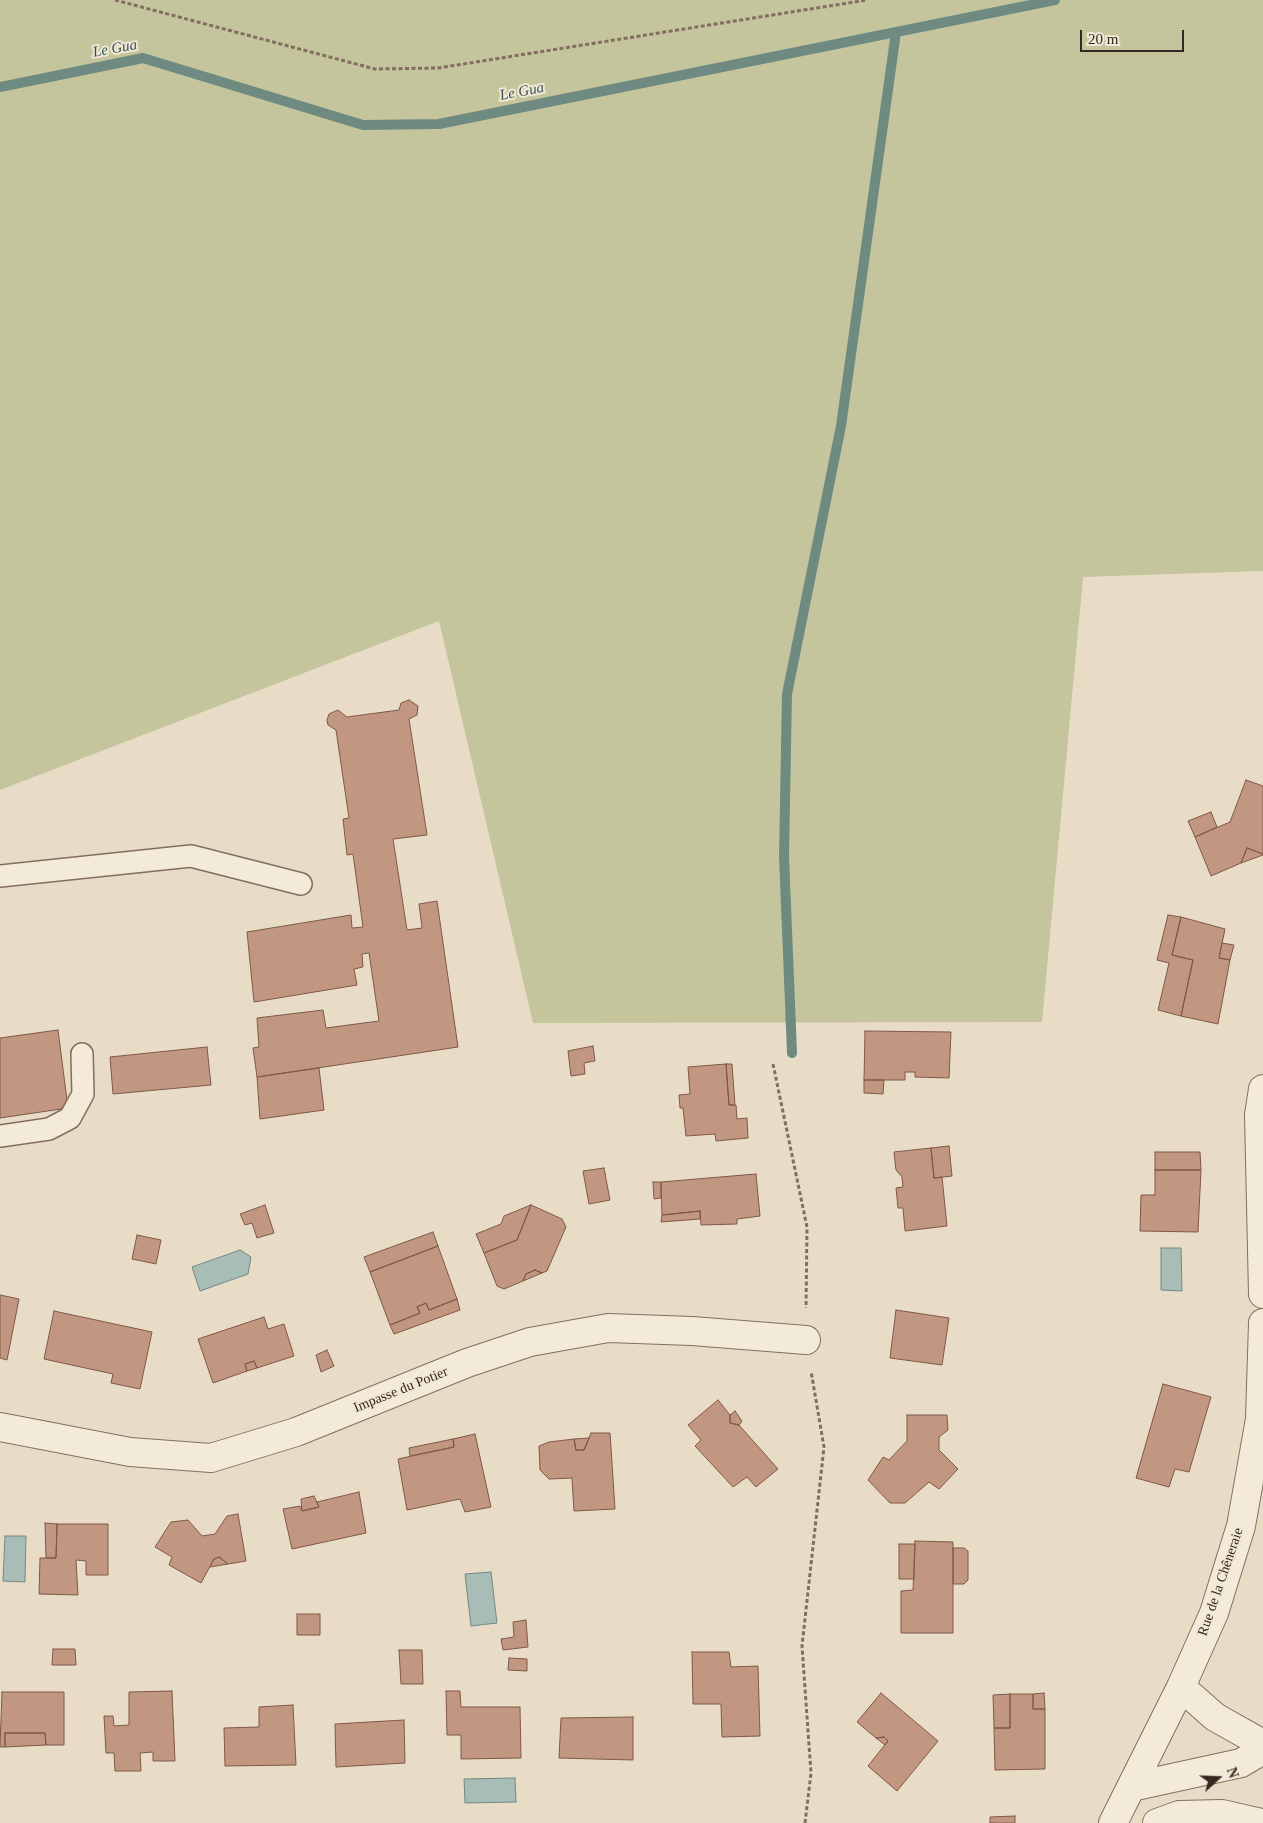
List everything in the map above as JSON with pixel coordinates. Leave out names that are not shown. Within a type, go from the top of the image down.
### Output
[{"type":"street","points":[[1263,1089],[1259,1115],[1263,1294]]},
{"type":"street","name":"Rue de la Chêneraie","points":[[1113,1823],[1181,1687],[1214,1614],[1241,1526],[1260,1419],[1263,1323]]},
{"type":"street","name":"Impasse du Potier","points":[[0,1427],[130,1452],[211,1458],[296,1432],[467,1363],[530,1342],[608,1328],[692,1331],[806,1340]]},
{"type":"street","points":[[1181,1687],[1215,1717],[1263,1744]]},
{"type":"street","points":[[1131,1787],[1241,1763],[1263,1750]]},
{"type":"street","points":[[1157,1823],[1179,1815],[1222,1814],[1261,1823]]},
{"type":"lane","points":[[0,876],[191,856],[301,884]]},
{"type":"lane","points":[[0,1136],[49,1130],[70,1118],[83,1094],[82,1054]]},
{"type":"path","points":[[115,0],[375,69],[438,68],[867,0]]},
{"type":"path","points":[[773,1064],[806,1227],[806,1340],[824,1447],[802,1646],[811,1773],[805,1823]]},
{"type":"green space","points":[[0,0],[1263,0],[1263,571],[1083,577],[1042,1022],[533,1023],[439,621],[0,790]]},
{"type":"water","points":[[1161,1248],[1181,1248],[1182,1291],[1161,1290]]},
{"type":"water","points":[[240,1250],[251,1257],[248,1274],[200,1291],[192,1267]]},
{"type":"water","points":[[5,1536],[26,1536],[25,1582],[3,1581]]},
{"type":"water","points":[[491,1572],[497,1623],[471,1626],[465,1574]]},
{"type":"water","points":[[515,1778],[516,1802],[465,1803],[464,1779]]},
{"type":"building","points":[[409,700],[418,706],[417,715],[409,719],[427,835],[393,839],[407,930],[422,928],[419,904],[437,901],[458,1047],[257,1077],[253,1048],[259,1047],[257,1018],[323,1010],[326,1028],[379,1021],[369,953],[362,954],[363,967],[354,969],[357,985],[254,1002],[247,932],[351,915],[352,928],[363,927],[353,854],[347,855],[343,819],[349,818],[336,730],[328,725],[327,720],[329,714],[338,710],[347,717],[399,710],[401,703]]},
{"type":"building","points":[[1246,780],[1263,786],[1263,854],[1247,848],[1241,863],[1211,876],[1195,837],[1230,822]]},
{"type":"building","points":[[1211,812],[1217,827],[1195,837],[1188,821]]},
{"type":"building","points":[[1247,848],[1263,854],[1263,855],[1241,863]]},
{"type":"building","points":[[1168,915],[1181,917],[1172,955],[1193,960],[1181,1016],[1158,1010],[1169,963],[1157,960]]},
{"type":"building","points":[[1181,917],[1225,929],[1219,958],[1230,960],[1218,1024],[1181,1016],[1193,960],[1172,955]]},
{"type":"building","points":[[1222,943],[1234,945],[1230,960],[1219,958]]},
{"type":"building","points":[[58,1030],[68,1108],[0,1118],[0,1038]]},
{"type":"building","points":[[865,1031],[951,1032],[949,1078],[915,1077],[915,1072],[905,1072],[905,1080],[864,1080]]},
{"type":"building","points":[[593,1046],[595,1061],[584,1063],[585,1074],[571,1076],[568,1051]]},
{"type":"building","points":[[207,1047],[211,1085],[113,1094],[110,1057]]},
{"type":"building","points":[[726,1064],[729,1105],[736,1105],[737,1119],[747,1118],[748,1138],[716,1141],[715,1134],[686,1136],[683,1108],[680,1108],[679,1095],[690,1094],[688,1067]]},
{"type":"building","points":[[726,1064],[732,1064],[735,1105],[729,1105]]},
{"type":"building","points":[[319,1068],[324,1110],[260,1119],[257,1077]]},
{"type":"building","points":[[864,1080],[884,1080],[883,1094],[864,1093]]},
{"type":"building","points":[[949,1146],[952,1176],[934,1178],[931,1148]]},
{"type":"building","points":[[931,1148],[934,1178],[942,1177],[947,1226],[905,1231],[903,1208],[898,1208],[896,1188],[903,1187],[902,1177],[896,1170],[894,1152]]},
{"type":"building","points":[[1155,1152],[1200,1152],[1201,1170],[1155,1170]]},
{"type":"building","points":[[604,1168],[610,1200],[589,1204],[583,1171]]},
{"type":"building","points":[[1155,1170],[1201,1170],[1198,1232],[1140,1231],[1141,1195],[1155,1195]]},
{"type":"building","points":[[756,1174],[760,1216],[737,1219],[737,1224],[701,1225],[700,1211],[662,1215],[661,1182]]},
{"type":"building","points":[[653,1182],[661,1182],[661,1198],[654,1199]]},
{"type":"building","points":[[265,1205],[274,1233],[257,1238],[252,1223],[245,1225],[240,1214]]},
{"type":"building","points":[[531,1205],[562,1219],[566,1227],[547,1271],[542,1273],[535,1270],[526,1274],[523,1281],[504,1289],[497,1286],[484,1253],[517,1240]]},
{"type":"building","points":[[531,1205],[517,1240],[484,1253],[476,1234],[501,1224],[504,1216]]},
{"type":"building","points":[[700,1211],[700,1219],[661,1222],[662,1215]]},
{"type":"building","points":[[433,1232],[438,1246],[370,1272],[364,1257]]},
{"type":"building","points":[[137,1235],[161,1240],[156,1264],[132,1259]]},
{"type":"building","points":[[438,1246],[457,1299],[429,1310],[426,1303],[417,1307],[420,1313],[390,1325],[370,1272]]},
{"type":"building","points":[[535,1270],[542,1273],[523,1281],[526,1274]]},
{"type":"building","points":[[0,1295],[19,1299],[7,1360],[0,1358]]},
{"type":"building","points":[[457,1299],[460,1310],[394,1334],[390,1325],[420,1313],[417,1307],[426,1303],[429,1310]]},
{"type":"building","points":[[896,1310],[949,1318],[942,1365],[890,1358]]},
{"type":"building","points":[[54,1311],[152,1332],[140,1389],[111,1383],[113,1374],[44,1359]]},
{"type":"building","points":[[264,1317],[268,1329],[284,1324],[294,1356],[257,1368],[254,1361],[245,1364],[247,1371],[213,1383],[198,1339]]},
{"type":"building","points":[[327,1350],[334,1366],[321,1372],[316,1355]]},
{"type":"building","points":[[254,1361],[257,1368],[247,1371],[245,1364]]},
{"type":"building","points":[[1163,1384],[1211,1397],[1189,1472],[1175,1469],[1169,1487],[1136,1478]]},
{"type":"building","points":[[718,1400],[730,1415],[730,1423],[739,1425],[778,1469],[756,1487],[747,1477],[733,1487],[695,1446],[701,1440],[688,1425]]},
{"type":"building","points":[[735,1411],[742,1421],[739,1425],[730,1423],[730,1415]]},
{"type":"building","points":[[907,1415],[947,1415],[948,1430],[939,1437],[939,1450],[958,1469],[939,1489],[929,1482],[905,1503],[890,1503],[868,1480],[883,1457],[889,1460],[907,1441]]},
{"type":"building","points":[[591,1433],[610,1433],[615,1509],[574,1511],[572,1478],[549,1479],[540,1470],[539,1446],[549,1442],[574,1439],[576,1450],[584,1450]]},
{"type":"building","points":[[475,1434],[491,1507],[465,1512],[460,1499],[407,1510],[398,1459],[454,1447],[453,1439]]},
{"type":"building","points":[[589,1438],[584,1450],[576,1450],[574,1439]]},
{"type":"building","points":[[453,1439],[454,1447],[410,1456],[409,1448]]},
{"type":"building","points":[[359,1492],[366,1533],[292,1549],[283,1509],[300,1506],[302,1511],[319,1507],[317,1502]]},
{"type":"building","points":[[314,1496],[319,1507],[302,1511],[301,1499]]},
{"type":"building","points":[[238,1514],[246,1561],[228,1564],[219,1557],[214,1559],[201,1583],[169,1565],[172,1557],[155,1547],[171,1522],[188,1520],[202,1536],[215,1534],[227,1516]]},
{"type":"building","points":[[45,1523],[57,1524],[56,1558],[46,1558]]},
{"type":"building","points":[[57,1524],[108,1524],[108,1575],[86,1575],[86,1561],[76,1560],[78,1595],[39,1594],[40,1558],[56,1558]]},
{"type":"building","points":[[915,1541],[953,1542],[953,1633],[901,1633],[901,1591],[913,1590]]},
{"type":"building","points":[[899,1544],[915,1544],[914,1579],[899,1579]]},
{"type":"building","points":[[953,1548],[964,1548],[968,1551],[968,1580],[964,1584],[953,1584]]},
{"type":"building","points":[[219,1557],[228,1564],[210,1567],[214,1559]]},
{"type":"building","points":[[297,1614],[320,1614],[320,1635],[297,1635]]},
{"type":"building","points":[[526,1620],[528,1647],[503,1650],[501,1639],[514,1637],[513,1622]]},
{"type":"building","points":[[53,1649],[75,1649],[76,1665],[52,1665]]},
{"type":"building","points":[[399,1650],[422,1650],[423,1684],[401,1684]]},
{"type":"building","points":[[692,1652],[729,1652],[731,1667],[758,1666],[760,1736],[722,1737],[721,1704],[693,1704]]},
{"type":"building","points":[[509,1658],[527,1659],[527,1671],[508,1670]]},
{"type":"building","points":[[172,1691],[175,1761],[153,1761],[153,1752],[140,1753],[141,1771],[115,1771],[114,1753],[106,1753],[104,1716],[113,1716],[114,1726],[129,1725],[129,1692]]},
{"type":"building","points":[[446,1691],[460,1691],[461,1707],[520,1707],[521,1758],[461,1759],[461,1735],[447,1735]]},
{"type":"building","points":[[2,1692],[64,1692],[64,1745],[46,1745],[45,1733],[5,1733],[5,1747],[0,1747]]},
{"type":"building","points":[[881,1693],[938,1741],[897,1791],[868,1766],[888,1741],[884,1737],[876,1738],[857,1722]]},
{"type":"building","points":[[1044,1693],[1045,1709],[1033,1709],[1033,1694]]},
{"type":"building","points":[[1010,1694],[1010,1728],[994,1728],[993,1695]]},
{"type":"building","points":[[1010,1694],[1033,1694],[1033,1709],[1045,1709],[1045,1769],[995,1770],[994,1728],[1010,1728]]},
{"type":"building","points":[[293,1705],[296,1765],[225,1766],[224,1728],[259,1727],[259,1707]]},
{"type":"building","points":[[633,1717],[633,1760],[559,1758],[561,1718]]},
{"type":"building","points":[[404,1720],[405,1763],[336,1767],[335,1724]]},
{"type":"building","points":[[5,1733],[45,1733],[46,1745],[5,1747]]},
{"type":"building","points":[[884,1737],[888,1741],[885,1745],[876,1738]]},
{"type":"building","points":[[1015,1816],[1015,1823],[990,1823],[990,1817]]},
{"type":"waterway","name":"Le Gua","points":[[0,87],[143,58],[363,125],[439,124],[1055,0]]},
{"type":"waterway","points":[[792,1053],[784,856],[787,694],[841,426],[896,32]]}]
